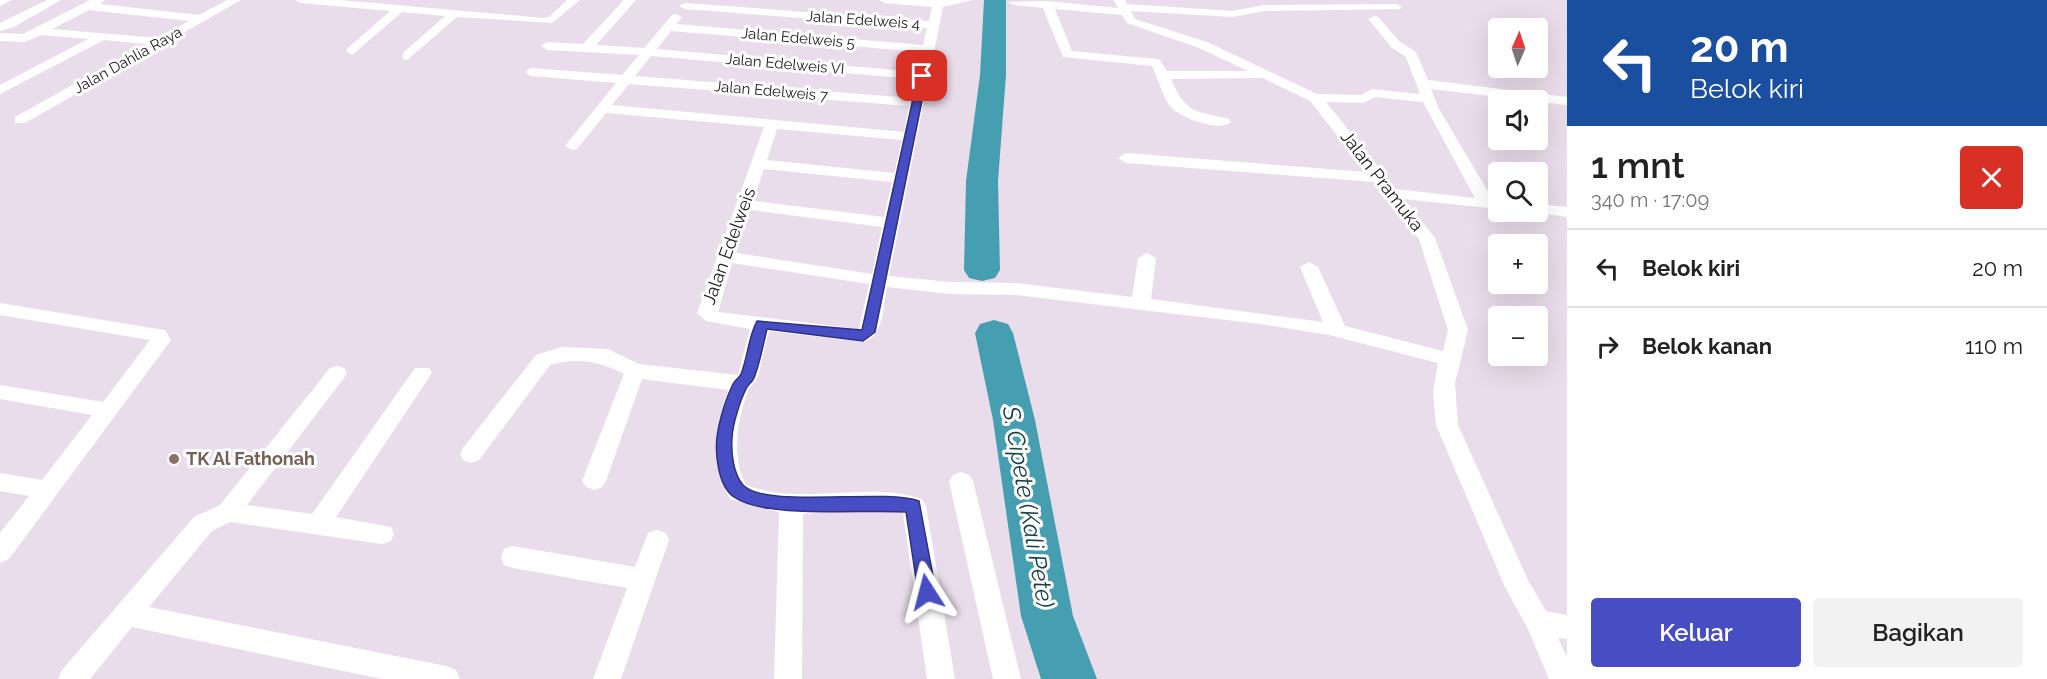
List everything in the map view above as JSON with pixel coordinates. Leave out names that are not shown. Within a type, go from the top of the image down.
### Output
[{"type":"street","points":[[0,3],[6,0]]},
{"type":"street","points":[[0,27],[10,25],[55,0]]},
{"type":"street","points":[[25,38],[99,0]]},
{"type":"street","name":"Jalan Dahlia Raya","points":[[20,120],[235,0]]},
{"type":"street","points":[[301,0],[548,21],[574,0]]},
{"type":"street","points":[[587,48],[630,0]]},
{"type":"street","points":[[885,0],[938,4],[967,0]]},
{"type":"street","points":[[1014,2],[1233,14],[1249,9],[1337,3],[1396,7]]},
{"type":"street","points":[[572,146],[687,3]]},
{"type":"street","name":"Jalan Edelweis 4","points":[[687,3],[934,26]]},
{"type":"street","points":[[938,4],[868,332],[863,336],[761,324],[747,379],[740,384],[725,436],[726,464],[731,480],[738,492],[754,498],[791,505],[871,502],[914,506],[941,679]]},
{"type":"street","points":[[1047,4],[1067,54],[1156,63],[1176,105],[1205,120],[1224,122]]},
{"type":"street","points":[[88,6],[202,19]]},
{"type":"street","name":"Jalan Pramuka","points":[[1122,7],[1131,21],[1203,45],[1315,98],[1427,238],[1458,330],[1458,341],[1449,359],[1442,402],[1447,425],[1518,587],[1538,622],[1563,679]]},
{"type":"street","points":[[352,51],[399,9]]},
{"type":"street","points":[[406,56],[454,14]]},
{"type":"street","points":[[1374,19],[1396,45],[1412,55],[1425,84],[1432,109],[1488,196]]},
{"type":"street","name":"Jalan Edelweis 5","points":[[668,27],[928,49]]},
{"type":"street","points":[[40,31],[160,42]]},
{"type":"street","points":[[0,90],[101,37]]},
{"type":"street","points":[[3,39],[25,38],[88,44]]},
{"type":"street","name":"Jalan Edelweis VI","points":[[547,46],[648,52],[922,76]]},
{"type":"street","name":"Jalan Edelweis 7","points":[[531,72],[916,104]]},
{"type":"street","points":[[1163,75],[1265,75]]},
{"type":"street","points":[[1425,84],[1567,101]]},
{"type":"street","points":[[1315,98],[1364,99],[1375,93],[1429,99]]},
{"type":"street","points":[[602,108],[910,137]]},
{"type":"street","name":"Jalan Edelweis","points":[[761,324],[713,317],[706,313],[772,124]]},
{"type":"street","points":[[1126,158],[1254,166],[1381,178]]},
{"type":"street","points":[[758,164],[901,178]]},
{"type":"street","points":[[1393,194],[1488,204]]},
{"type":"street","points":[[745,205],[892,223]]},
{"type":"street","points":[[1548,210],[1567,212]]},
{"type":"street","points":[[724,256],[880,281],[964,288],[1015,289],[1142,302],[1337,331],[1449,359]]},
{"type":"street","points":[[1142,302],[1147,258]]},
{"type":"street","points":[[1309,267],[1337,331]]},
{"type":"street","points":[[0,309],[161,337],[0,552]]},
{"type":"street","points":[[471,454],[543,360],[562,354],[608,356],[635,371],[740,384]]},
{"type":"street","points":[[594,481],[635,371]]},
{"type":"street","points":[[72,679],[203,524],[228,512],[337,373]]},
{"type":"street","points":[[319,524],[423,373]]},
{"type":"street","points":[[0,392],[107,410]]},
{"type":"street","points":[[962,481],[1007,679]]},
{"type":"street","points":[[0,483],[46,490]]},
{"type":"street","points":[[788,679],[791,505]]},
{"type":"street","points":[[228,512],[382,534]]},
{"type":"street","points":[[607,679],[641,579],[657,540]]},
{"type":"street","points":[[513,557],[641,579]]},
{"type":"street","points":[[127,614],[446,679]]},
{"type":"street","points":[[1538,622],[1567,627]]},
{"type":"waterway","name":"S. Cipete (Kali Pete)","points":[[982,270],[982,181],[993,75],[995,0]]},
{"type":"waterway","name":"S. Cipete (Kali Pete)","points":[[994,333],[1014,420],[1047,616],[1069,679]]},
{"type":"place","name":"TK Al Fathonah","points":[[174,459]]},
{"type":"route","points":[[922,76],[868,332],[863,336],[761,324],[747,379],[740,384],[725,436],[726,464],[731,480],[738,492],[754,498],[791,505],[871,502],[905,503],[914,506],[927,592]]}]
